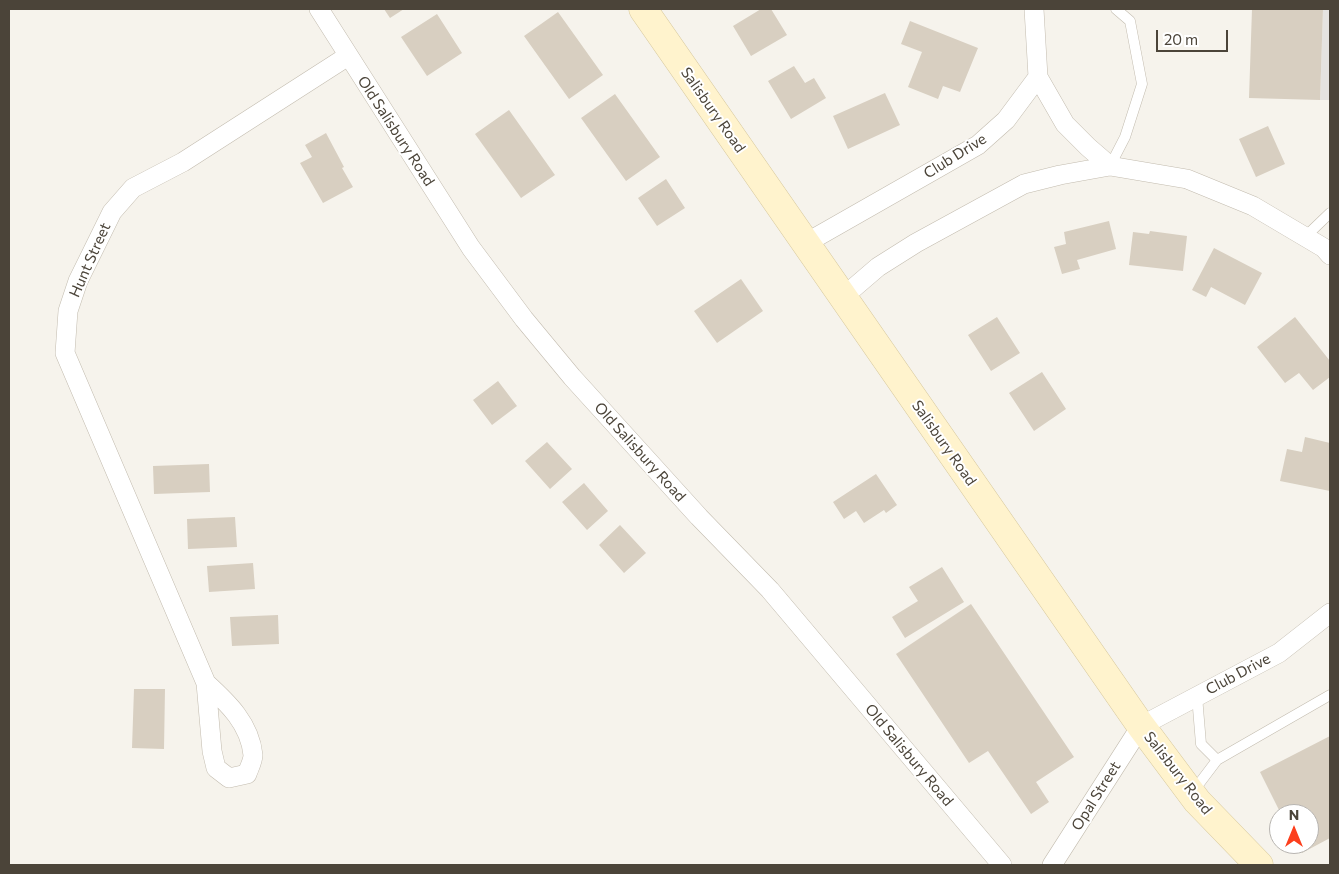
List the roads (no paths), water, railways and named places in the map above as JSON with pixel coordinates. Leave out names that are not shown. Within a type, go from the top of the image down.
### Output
[{"type":"street","name":"Old Salisbury Road","points":[[319,9],[471,248],[524,320],[572,377],[699,517],[770,590],[1002,865]]},
{"type":"street","name":"Salisbury Road","points":[[643,9],[1141,726],[1197,802],[1259,865]]},
{"type":"street","points":[[1034,9],[1038,77],[1065,124],[1088,148],[1110,166]]},
{"type":"street","name":"Hunt Street","points":[[206,683],[65,353],[68,311],[78,281],[112,212],[133,188],[183,162],[348,56]]},
{"type":"street","name":"Club Drive","points":[[806,243],[978,145],[1006,120],[1038,77]]},
{"type":"street","points":[[842,297],[878,267],[916,243],[1024,184],[1110,166],[1188,179],[1254,206],[1324,248],[1330,255]]},
{"type":"street","name":"Club Drive","points":[[1141,726],[1278,653],[1330,613]]},
{"type":"street","name":"Opal Street","points":[[1052,865],[1141,726]]},
{"type":"lane","points":[[1110,166],[1126,137],[1142,84],[1130,21],[1116,9]]},
{"type":"lane","points":[[1305,236],[1330,213]]},
{"type":"lane","points":[[1191,794],[1216,760],[1330,695]]},
{"type":"lane","points":[[1197,696],[1201,744],[1216,760]]}]
